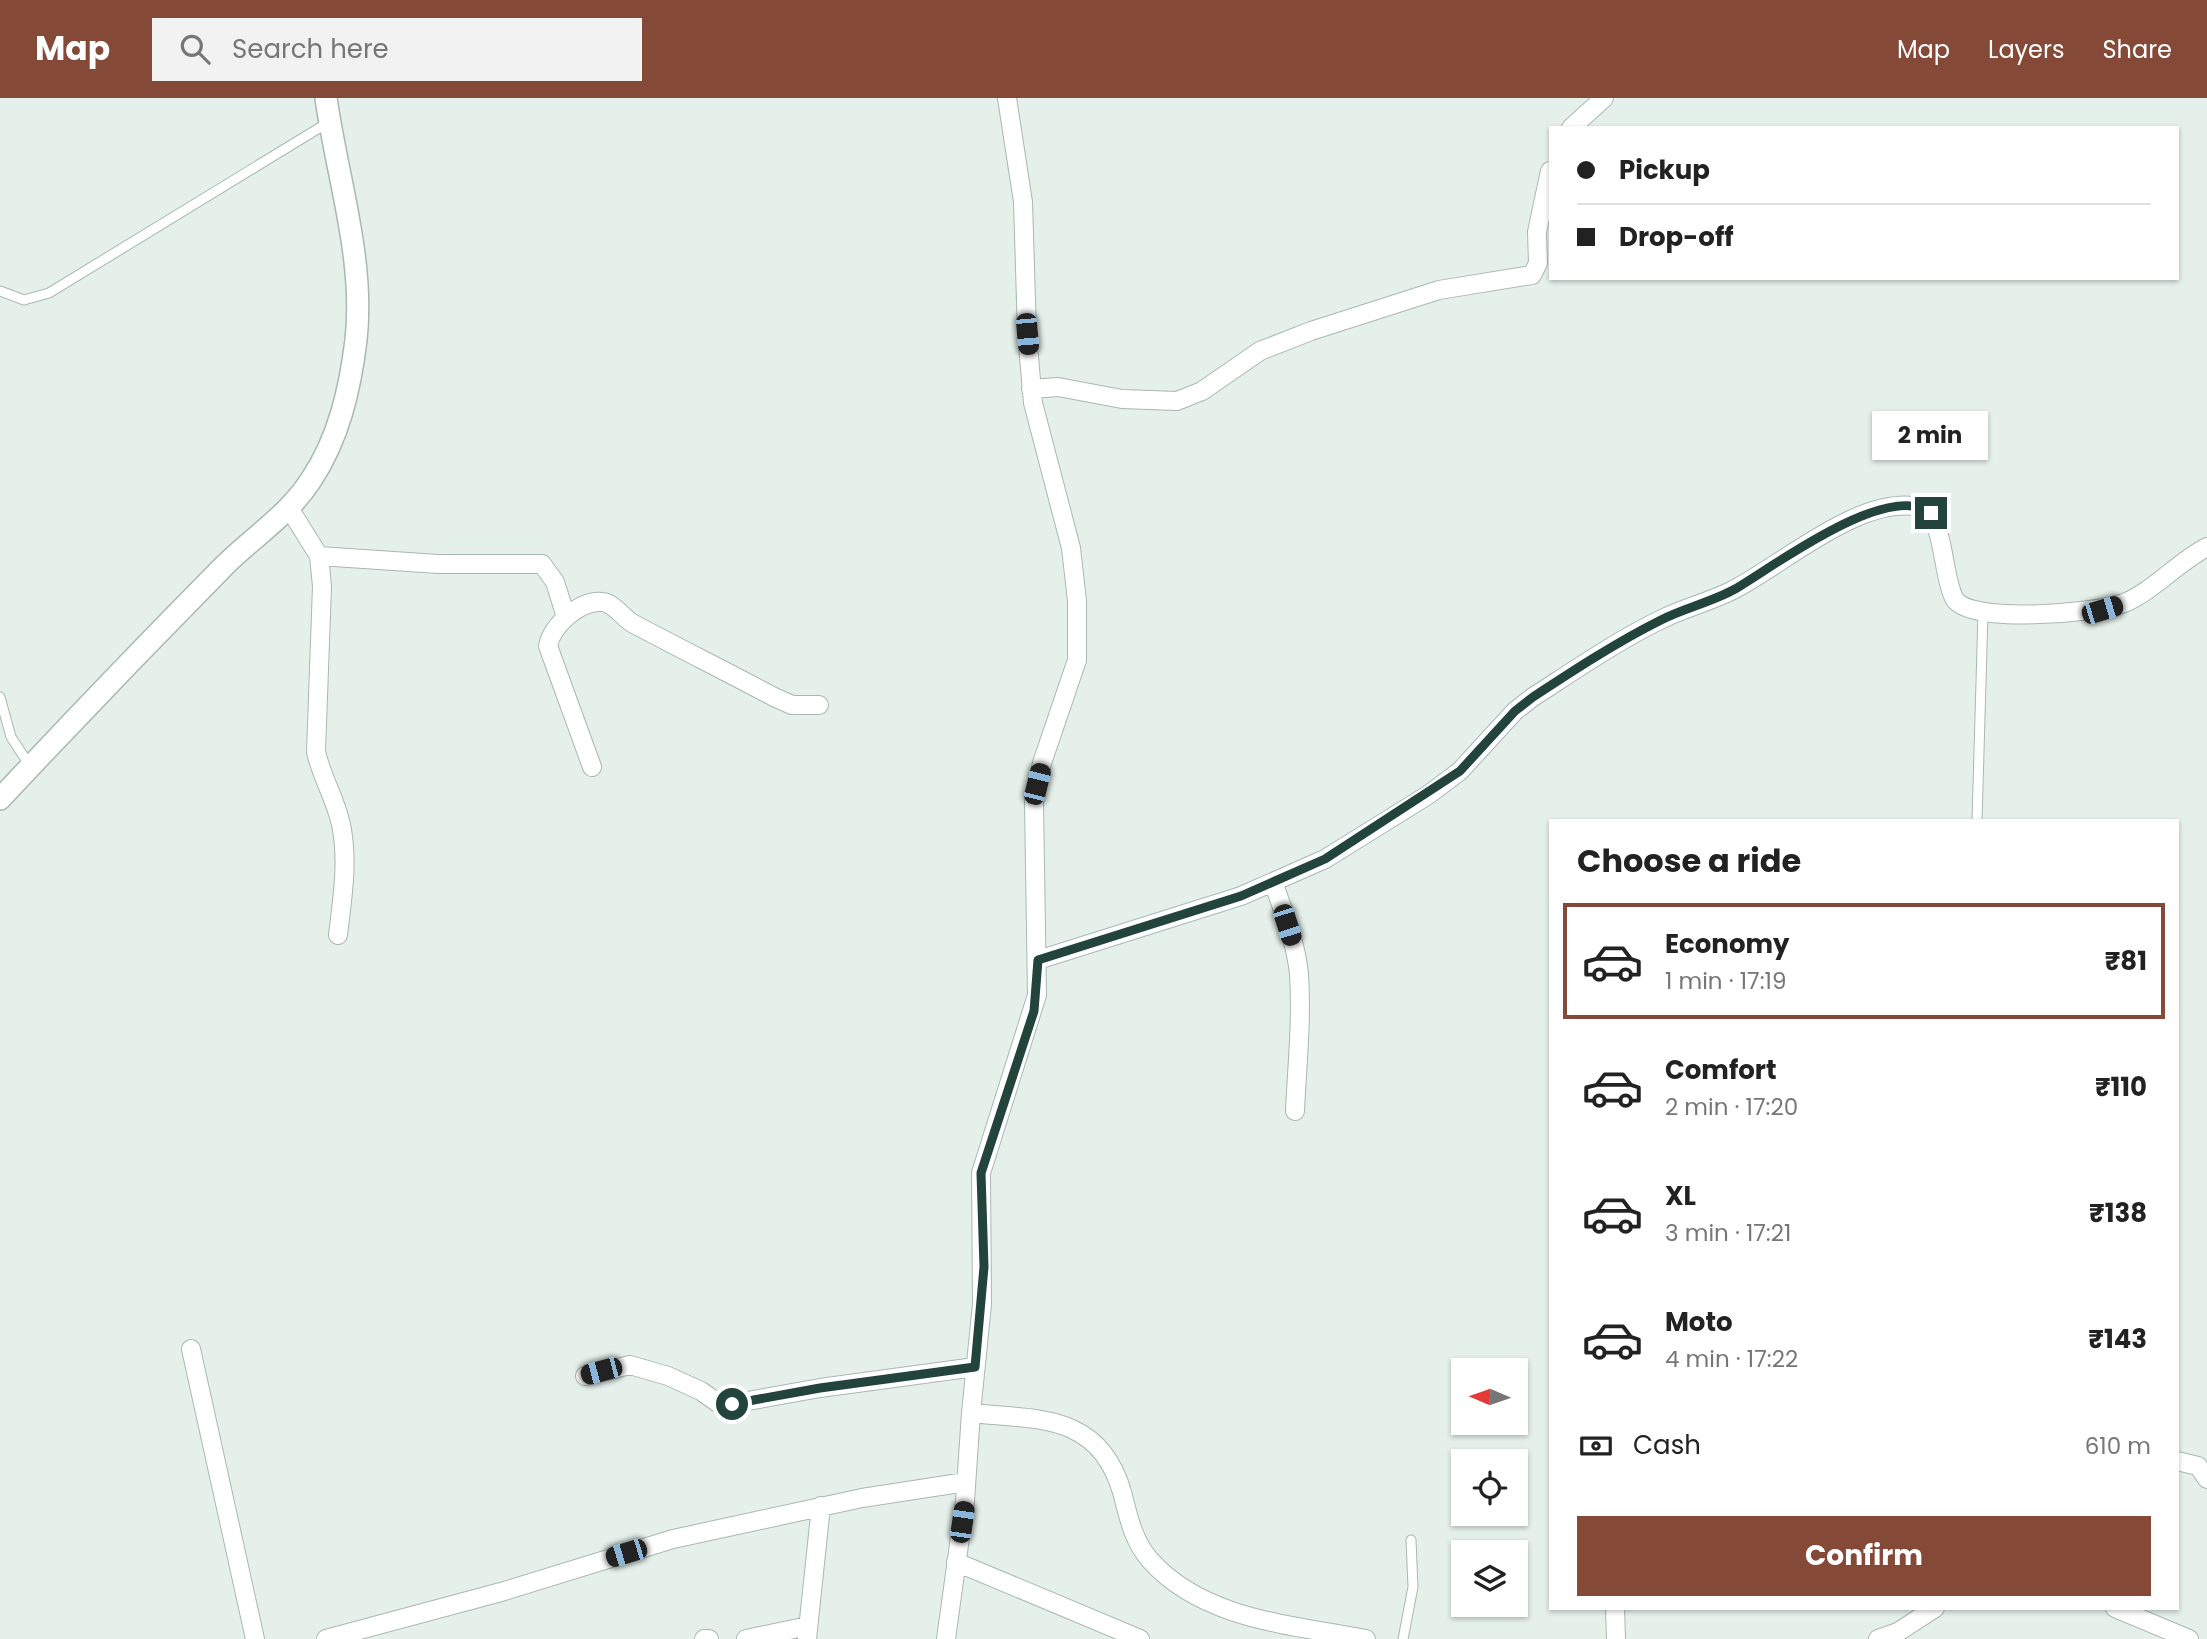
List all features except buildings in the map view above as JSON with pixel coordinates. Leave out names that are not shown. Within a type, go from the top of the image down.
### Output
[{"type":"street","points":[[0,799],[233,556],[289,508],[312,480],[337,430],[344,408],[356,338],[352,242],[326,98]]},
{"type":"street","points":[[946,1639],[966,1482],[984,1267],[981,1173],[1034,1011],[1038,960],[1034,802],[1042,763],[1074,676],[1078,639],[1071,548],[1040,434],[1031,389],[1023,202],[1007,98]]},
{"type":"street","points":[[1573,126],[1604,98]]},
{"type":"street","points":[[1031,389],[1058,387],[1122,400],[1177,401],[1202,391],[1260,351],[1311,331],[1439,290],[1532,275],[1538,262],[1537,232],[1549,176]]},
{"type":"street","points":[[1038,960],[1274,884],[1325,859],[1428,795],[1460,771],[1515,711],[1562,678],[1661,620],[1733,590],[1809,541],[1854,519],[1909,506],[1924,508],[1935,524],[1954,599],[1966,609],[1983,613],[2102,610],[2126,602],[2183,560],[2207,547]]},
{"type":"street","points":[[289,508],[319,556],[322,586],[316,752],[321,774],[342,828],[345,867],[338,935]]},
{"type":"street","points":[[319,556],[438,564],[542,564],[555,582],[566,617]]},
{"type":"street","points":[[592,767],[548,646],[554,628],[566,617],[593,603],[606,603],[633,623],[774,697],[792,705],[819,705]]},
{"type":"street","points":[[1274,884],[1294,945],[1298,973],[1299,1034],[1295,1111]]},
{"type":"street","points":[[191,1349],[255,1639]]},
{"type":"street","points":[[585,1376],[630,1365],[678,1380],[718,1403],[732,1404],[820,1388],[975,1367]]},
{"type":"street","points":[[971,1413],[1049,1420],[1088,1437],[1111,1461],[1140,1547],[1162,1572],[1193,1594],[1264,1621],[1366,1639]]},
{"type":"street","points":[[2179,1461],[2198,1466],[2207,1479]]},
{"type":"street","points":[[326,1639],[501,1592],[673,1539],[821,1506],[966,1482]]},
{"type":"street","points":[[746,1639],[808,1633],[821,1506]]},
{"type":"street","points":[[956,1562],[1140,1639]]},
{"type":"street","points":[[1615,1610],[1616,1639]]},
{"type":"street","points":[[1878,1639],[1898,1632],[1932,1610]]},
{"type":"street","points":[[2120,1610],[2189,1639]]},
{"type":"lane","points":[[0,291],[24,300],[49,293],[329,122]]},
{"type":"lane","points":[[1977,819],[1983,613]]},
{"type":"lane","points":[[0,697],[11,737],[30,766]]},
{"type":"lane","points":[[1404,1639],[1413,1587],[1411,1540]]},
{"type":"route","points":[[732,1404],[820,1388],[975,1367],[984,1267],[981,1173],[1034,1011],[1038,960],[1241,896],[1274,884],[1325,859],[1428,795],[1460,771],[1515,711],[1533,697],[1661,620],[1733,590],[1809,541],[1854,519],[1909,506],[1924,508],[1931,513]]}]
